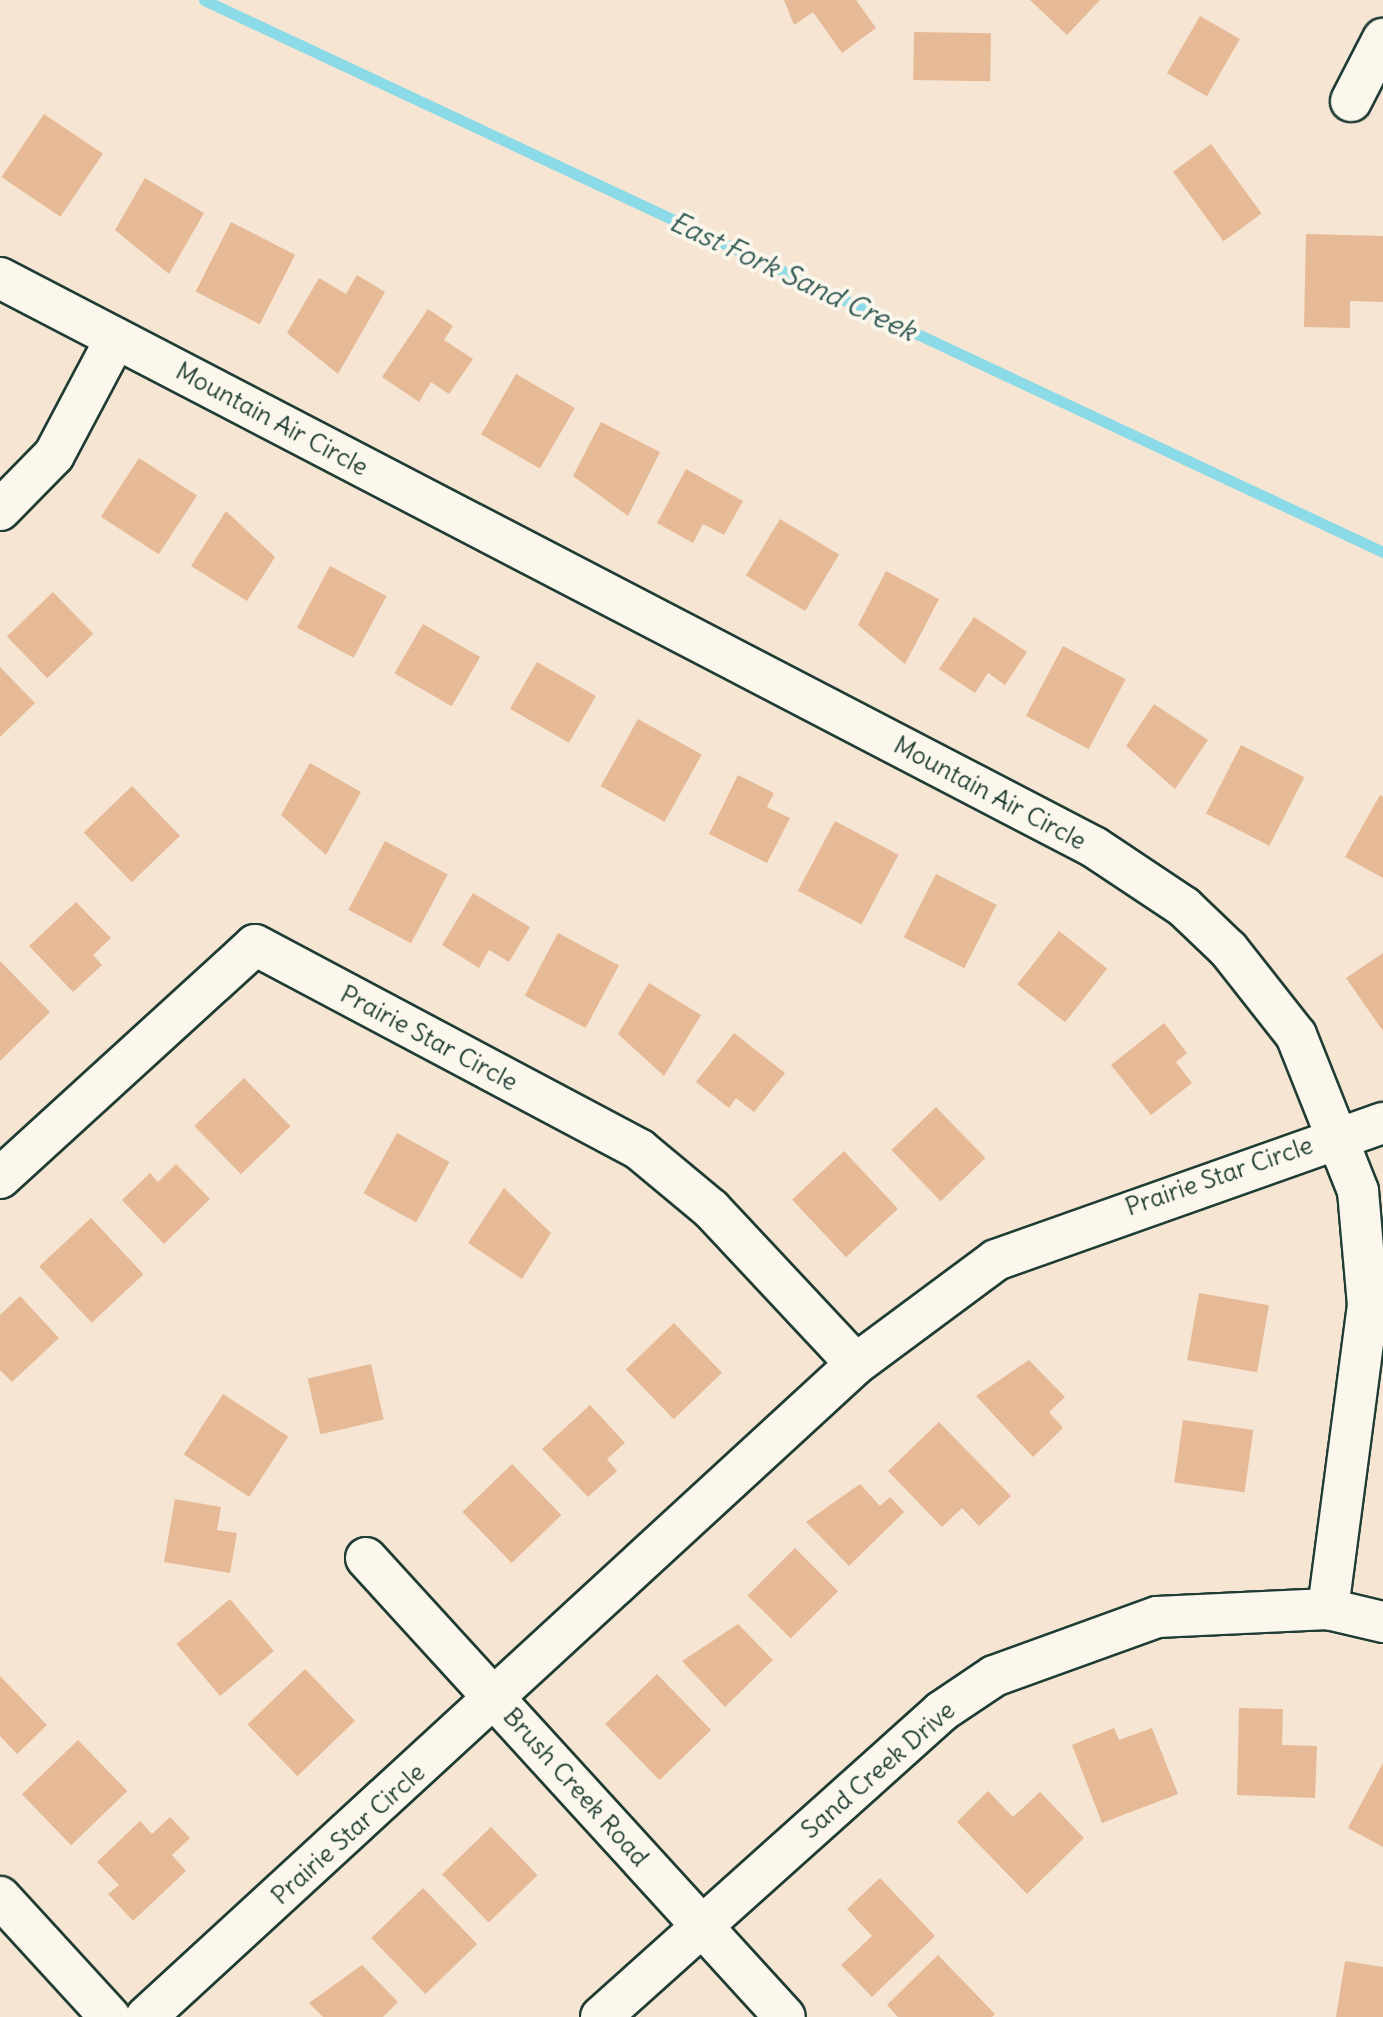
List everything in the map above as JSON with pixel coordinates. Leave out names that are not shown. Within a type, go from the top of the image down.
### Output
[{"type":"street","points":[[1351,102],[1383,39]]},
{"type":"street","name":"Mountain Air Circle","points":[[0,278],[1142,875],[1263,988],[1296,1035],[1342,1135],[1358,1192],[1368,1306],[1328,1609]]},
{"type":"street","points":[[0,510],[54,455],[116,338]]},
{"type":"street","name":"Prairie Star Circle","points":[[0,1178],[254,945],[640,1150],[711,1209],[856,1364]]},
{"type":"street","name":"Prairie Star Circle","points":[[146,2017],[496,1700],[856,1364],[996,1260],[1383,1122]]},
{"type":"street","name":"Brush Creek Road","points":[[366,1558],[785,2017]]},
{"type":"street","name":"Sand Creek Drive","points":[[601,2017],[942,1711],[994,1676],[1156,1617],[1328,1609],[1383,1622]]},
{"type":"street","points":[[0,1897],[110,2017]]},
{"type":"building","points":[[784,0],[856,0],[876,28],[842,53],[813,12],[794,25]]},
{"type":"building","points":[[1030,0],[1100,0],[1067,35]]},
{"type":"building","points":[[1200,16],[1240,39],[1207,96],[1167,73]]},
{"type":"building","points":[[914,32],[991,33],[990,81],[913,80]]},
{"type":"building","points":[[44,114],[103,154],[60,217],[2,177]]},
{"type":"building","points":[[1211,144],[1262,214],[1224,241],[1173,172]]},
{"type":"building","points":[[145,178],[204,213],[169,274],[115,230]]},
{"type":"building","points":[[231,222],[295,255],[260,324],[196,291]]},
{"type":"building","points":[[1306,234],[1383,236],[1383,302],[1350,301],[1350,328],[1304,327]]},
{"type":"building","points":[[357,275],[385,292],[338,374],[287,333],[319,278],[346,294]]},
{"type":"building","points":[[428,309],[453,326],[444,340],[473,359],[449,394],[431,382],[419,402],[382,377]]},
{"type":"building","points":[[516,374],[575,408],[540,469],[481,435]]},
{"type":"building","points":[[601,422],[660,452],[628,516],[573,476]]},
{"type":"building","points":[[139,458],[197,496],[159,554],[101,517]]},
{"type":"building","points":[[686,469],[743,501],[724,535],[703,524],[693,543],[657,523]]},
{"type":"building","points":[[226,511],[275,557],[247,601],[191,566]]},
{"type":"building","points":[[780,519],[839,555],[805,611],[746,576]]},
{"type":"building","points":[[330,566],[387,596],[354,658],[297,628]]},
{"type":"building","points":[[886,571],[939,599],[905,664],[858,625]]},
{"type":"building","points":[[53,592],[93,634],[47,678],[7,636]]},
{"type":"building","points":[[974,617],[1027,652],[1005,685],[988,673],[975,693],[939,669]]},
{"type":"building","points":[[423,624],[480,657],[452,706],[394,673]]},
{"type":"building","points":[[1063,646],[1126,679],[1089,749],[1026,716]]},
{"type":"building","points":[[537,662],[596,696],[569,743],[510,709]]},
{"type":"building","points":[[0,667],[35,703],[0,737]]},
{"type":"building","points":[[1154,704],[1208,740],[1175,789],[1126,746]]},
{"type":"building","points":[[638,719],[702,754],[665,822],[601,786]]},
{"type":"building","points":[[1241,745],[1304,777],[1269,846],[1206,814]]},
{"type":"building","points":[[310,763],[361,792],[326,855],[281,815]]},
{"type":"building","points":[[738,775],[774,793],[767,807],[790,818],[767,863],[709,834]]},
{"type":"building","points":[[132,786],[180,836],[132,882],[84,833]]},
{"type":"building","points":[[1380,795],[1383,797],[1383,878],[1345,857]]},
{"type":"building","points":[[835,821],[899,855],[861,925],[798,891]]},
{"type":"building","points":[[385,841],[448,874],[411,943],[348,910]]},
{"type":"building","points":[[936,874],[997,905],[964,968],[904,937]]},
{"type":"building","points":[[473,893],[530,927],[509,962],[489,950],[479,968],[442,945]]},
{"type":"building","points":[[76,902],[111,938],[93,955],[102,965],[73,992],[29,946]]},
{"type":"building","points":[[1059,931],[1107,969],[1065,1022],[1017,985]]},
{"type":"building","points":[[558,933],[619,965],[586,1028],[525,996]]},
{"type":"building","points":[[1383,953],[1383,1031],[1346,978]]},
{"type":"building","points":[[0,961],[50,1012],[0,1061]]},
{"type":"building","points":[[649,983],[701,1015],[664,1076],[618,1034]]},
{"type":"building","points":[[1164,1023],[1187,1053],[1176,1062],[1192,1083],[1151,1115],[1111,1065]]},
{"type":"building","points":[[734,1033],[785,1073],[754,1112],[736,1098],[729,1108],[696,1082]]},
{"type":"building","points":[[244,1078],[291,1126],[241,1174],[194,1126]]},
{"type":"building","points":[[936,1107],[985,1158],[941,1201],[891,1150]]},
{"type":"building","points":[[397,1133],[449,1162],[416,1222],[364,1193]]},
{"type":"building","points":[[844,1151],[898,1209],[846,1257],[792,1199]]},
{"type":"building","points":[[176,1164],[210,1199],[164,1244],[122,1200],[150,1173],[158,1182]]},
{"type":"building","points":[[504,1188],[551,1233],[522,1279],[468,1243]]},
{"type":"building","points":[[91,1218],[144,1274],[92,1323],[39,1266]]},
{"type":"building","points":[[1199,1293],[1269,1305],[1257,1372],[1187,1360]]},
{"type":"building","points":[[20,1296],[59,1338],[12,1382],[0,1370],[0,1315]]},
{"type":"building","points":[[674,1323],[722,1373],[674,1419],[626,1370]]},
{"type":"building","points":[[1029,1360],[1065,1397],[1049,1412],[1063,1428],[1033,1457],[976,1396]]},
{"type":"building","points":[[371,1364],[384,1420],[320,1434],[308,1379]]},
{"type":"building","points":[[223,1394],[288,1436],[249,1497],[184,1454]]},
{"type":"building","points":[[590,1405],[625,1443],[607,1459],[617,1471],[588,1497],[542,1449]]},
{"type":"building","points":[[1183,1420],[1253,1430],[1245,1492],[1174,1482]]},
{"type":"building","points":[[939,1422],[1011,1496],[979,1526],[962,1508],[942,1527],[888,1471]]},
{"type":"building","points":[[512,1464],[561,1515],[512,1563],[462,1512]]},
{"type":"building","points":[[860,1484],[880,1506],[890,1497],[904,1512],[849,1566],[806,1522]]},
{"type":"building","points":[[175,1499],[221,1507],[217,1530],[237,1533],[230,1573],[164,1562]]},
{"type":"building","points":[[795,1548],[838,1591],[791,1639],[748,1595]]},
{"type":"building","points":[[230,1599],[274,1651],[220,1696],[176,1644]]},
{"type":"building","points":[[738,1624],[773,1660],[725,1707],[682,1661]]},
{"type":"building","points":[[305,1669],[355,1721],[297,1776],[247,1725]]},
{"type":"building","points":[[657,1674],[711,1730],[659,1780],[605,1724]]},
{"type":"building","points":[[0,1676],[47,1725],[17,1754],[0,1736]]},
{"type":"building","points":[[1239,1708],[1283,1709],[1282,1745],[1317,1746],[1315,1798],[1237,1795]]},
{"type":"building","points":[[1114,1728],[1119,1740],[1152,1728],[1178,1794],[1102,1823],[1072,1745]]},
{"type":"building","points":[[78,1740],[127,1791],[71,1845],[22,1794]]},
{"type":"building","points":[[1383,1763],[1383,1847],[1348,1828]]},
{"type":"building","points":[[988,1791],[1013,1817],[1040,1792],[1084,1838],[1027,1894],[957,1822]]},
{"type":"building","points":[[170,1817],[190,1838],[172,1855],[186,1871],[133,1921],[108,1894],[119,1885],[97,1862],[140,1821],[152,1834]]},
{"type":"building","points":[[491,1827],[538,1875],[489,1922],[442,1874]]},
{"type":"building","points":[[880,1878],[935,1936],[872,1997],[841,1965],[872,1936],[847,1909]]},
{"type":"building","points":[[423,1888],[477,1944],[425,1994],[371,1938]]},
{"type":"building","points":[[938,1955],[995,2014],[992,2017],[898,2017],[887,2005]]},
{"type":"building","points":[[1345,1961],[1383,1967],[1383,2017],[1336,2017]]},
{"type":"building","points":[[362,1965],[398,2002],[383,2017],[323,2017],[309,2003]]},
{"type":"waterway","name":"East Fork Sand Creek","points":[[204,0],[1383,552]]}]
